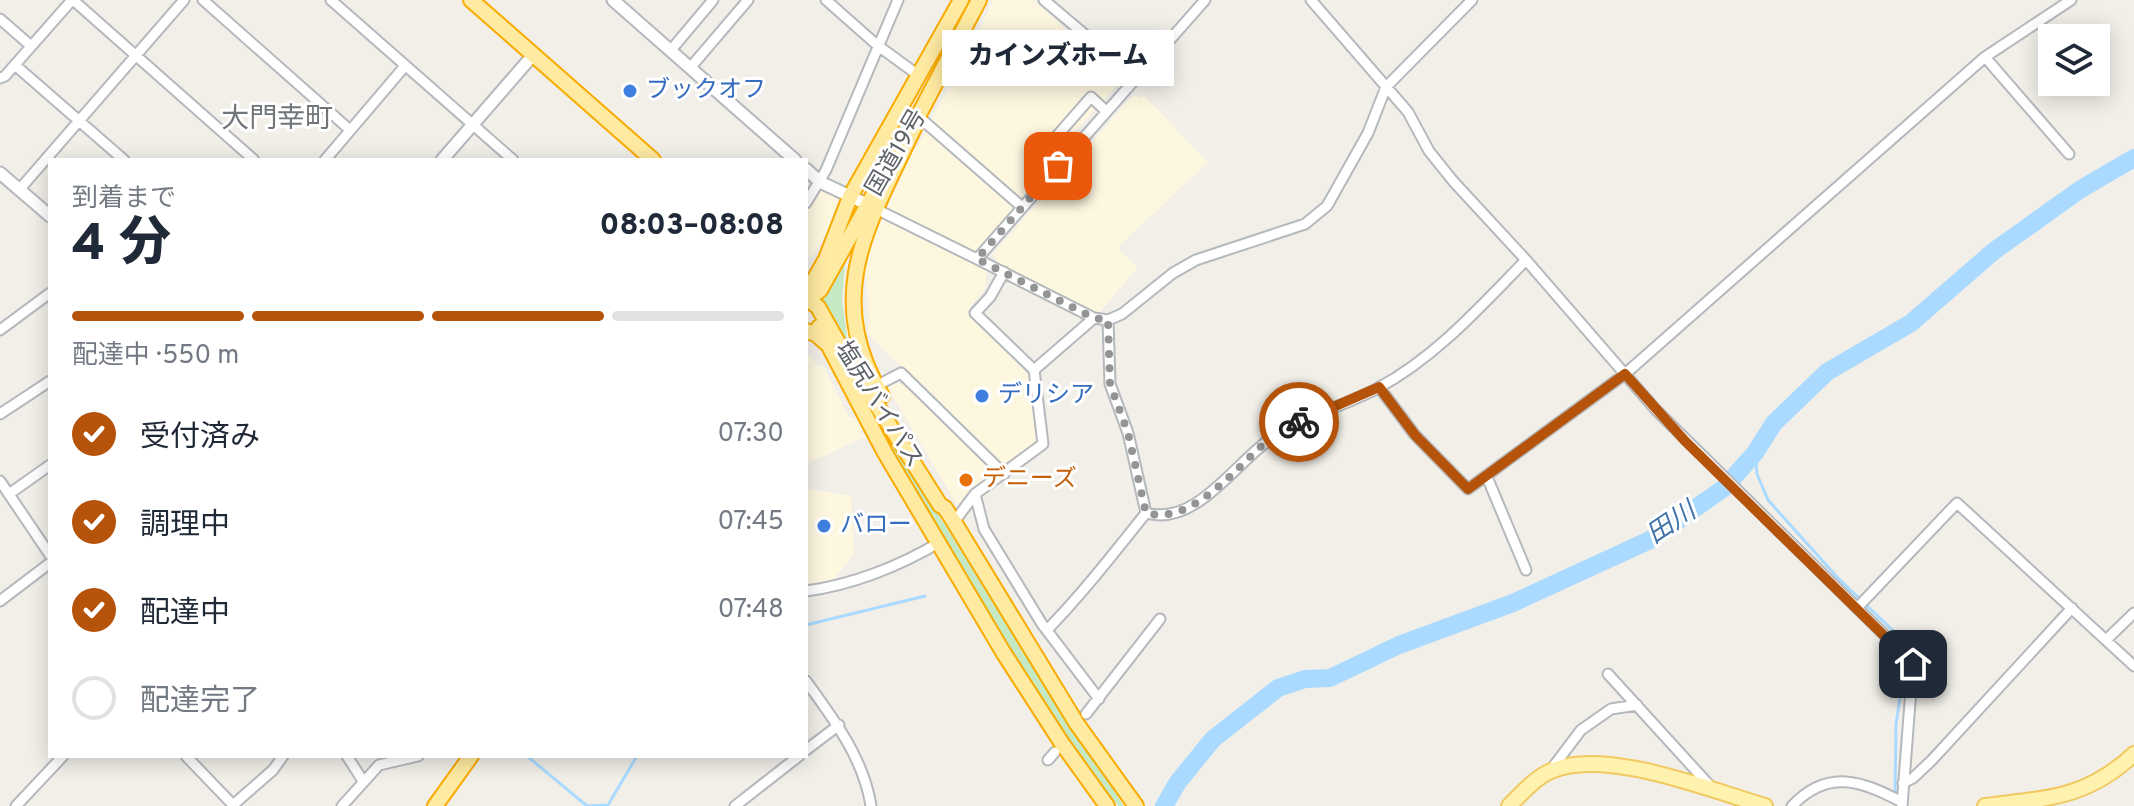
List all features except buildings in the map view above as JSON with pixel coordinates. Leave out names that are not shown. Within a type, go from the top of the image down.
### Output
[{"type":"highway","points":[[471,0],[651,158]]},
{"type":"highway","name":"国道19号","points":[[808,293],[826,259],[850,197],[961,0]]},
{"type":"highway","name":"国道19号","points":[[808,298],[820,290],[872,207],[979,0]]},
{"type":"highway","points":[[872,207],[856,261],[853,285],[858,345],[865,366],[945,508]]},
{"type":"highway","points":[[808,270],[826,259]]},
{"type":"highway","name":"塩尻バイパス","points":[[808,300],[818,307],[1077,724],[1131,800]]},
{"type":"highway","name":"塩尻バイパス","points":[[808,303],[885,453],[1032,697],[1107,806]]},
{"type":"highway","points":[[808,332],[816,334],[829,346]]},
{"type":"highway","points":[[435,806],[467,758]]},
{"type":"main road","points":[[1985,806],[2079,791],[2109,776],[2134,754]]},
{"type":"main road","points":[[1509,806],[1550,771],[1586,763],[1616,763],[1765,806]]},
{"type":"street","points":[[0,78],[73,0],[252,158]]},
{"type":"street","points":[[19,190],[184,0]]},
{"type":"street","points":[[203,0],[350,130]]},
{"type":"street","points":[[331,0],[511,158]]},
{"type":"street","points":[[613,0],[793,158]]},
{"type":"street","points":[[671,50],[713,0]]},
{"type":"street","points":[[690,68],[748,0]]},
{"type":"street","points":[[826,0],[877,45],[934,88]]},
{"type":"street","points":[[808,200],[820,182],[898,0]]},
{"type":"street","points":[[1044,0],[1135,77]]},
{"type":"street","points":[[977,259],[1205,0]]},
{"type":"street","points":[[1311,0],[1408,112],[1429,151],[1625,374],[1709,464],[1861,604],[1913,664],[1901,803],[1865,784],[1846,780],[1823,784],[1792,806]]},
{"type":"street","points":[[808,171],[820,182],[850,197],[1094,318],[1108,320],[1122,314],[1173,273],[1196,260],[1305,224],[1327,206],[1368,133],[1386,87],[1472,0]]},
{"type":"street","points":[[1379,387],[1415,435],[1468,489],[1625,374],[1985,57],[2071,0]]},
{"type":"street","points":[[0,19],[31,46]]},
{"type":"street","points":[[444,158],[533,55]]},
{"type":"street","points":[[1985,57],[2069,154]]},
{"type":"street","points":[[15,65],[122,158]]},
{"type":"street","points":[[327,158],[405,66]]},
{"type":"street","points":[[1058,166],[1042,153],[1091,97],[1106,111]]},
{"type":"street","points":[[901,105],[919,117],[1022,207]]},
{"type":"street","points":[[0,173],[48,214]]},
{"type":"street","points":[[1146,513],[1157,516],[1184,510],[1217,489],[1270,439],[1299,422],[1379,387],[1432,353],[1526,260]]},
{"type":"street","points":[[954,522],[975,494],[1043,444],[1034,370],[975,313],[990,297],[1004,272]]},
{"type":"street","points":[[0,330],[48,294]]},
{"type":"street","points":[[1034,370],[1094,318]]},
{"type":"street","points":[[1108,320],[1110,384],[1128,433],[1146,513]]},
{"type":"street","points":[[876,386],[901,373],[1004,474]]},
{"type":"street","points":[[0,414],[48,382]]},
{"type":"street","points":[[9,494],[48,466]]},
{"type":"street","points":[[1487,477],[1526,570]]},
{"type":"street","points":[[0,481],[48,552]]},
{"type":"street","points":[[975,494],[984,529],[1047,630],[1099,699]]},
{"type":"street","points":[[1861,604],[1957,503],[2134,666]]},
{"type":"street","points":[[1047,630],[1089,587],[1099,570],[1146,513]]},
{"type":"street","points":[[808,591],[827,589],[856,580],[915,557],[940,542]]},
{"type":"street","points":[[0,601],[48,565]]},
{"type":"street","points":[[1903,783],[1932,760],[2072,608]]},
{"type":"street","points":[[2106,640],[2134,613]]},
{"type":"street","points":[[1086,714],[1160,619]]},
{"type":"street","points":[[1608,674],[1714,791]]},
{"type":"street","points":[[808,684],[839,725],[862,774],[871,806]]},
{"type":"street","points":[[1550,771],[1581,730],[1611,709],[1637,705]]},
{"type":"street","points":[[808,748],[839,725]]},
{"type":"street","points":[[16,806],[61,758]]},
{"type":"street","points":[[188,758],[234,805],[273,770],[282,758]]},
{"type":"street","points":[[348,758],[363,781]]},
{"type":"street","points":[[342,806],[379,765],[409,758]]},
{"type":"street","points":[[735,806],[796,758]]},
{"type":"shaded area","points":[[993,0],[1033,0],[1120,77],[1115,83],[1117,85],[1071,136],[1074,141],[1025,197],[1019,197],[931,120],[970,51]]},
{"type":"shaded area","points":[[1136,95],[1140,98],[1143,95],[1208,162],[1117,248],[1138,267],[1099,313],[995,261],[992,255]]},
{"type":"shaded area","points":[[928,129],[1015,206],[976,252],[886,210],[912,153]]},
{"type":"shaded area","points":[[821,188],[839,197],[828,229],[813,257],[808,256],[808,207]]},
{"type":"shaded area","points":[[881,217],[987,269],[985,289],[970,307],[978,322],[1031,377],[1038,438],[1007,467],[1000,468],[867,332],[869,319],[864,274]]},
{"type":"shaded area","points":[[808,354],[819,366],[823,366],[850,418],[854,417],[865,437],[808,463]]},
{"type":"shaded area","points":[[893,382],[913,387],[998,474],[959,508],[886,385]]},
{"type":"shaded area","points":[[808,487],[851,496],[854,554],[831,583],[808,589]]},
{"type":"green space","points":[[901,118],[906,119],[907,124],[887,159],[880,161],[877,157]]},
{"type":"green space","points":[[845,263],[842,300],[849,353],[823,299]]},
{"type":"green space","points":[[859,387],[1048,691],[1124,806],[1119,806],[1083,765],[1052,720],[925,508]]},
{"type":"waterway","name":"田川","points":[[1164,806],[1178,782],[1213,739],[1278,688],[1305,679],[1330,678],[1399,645],[1513,603],[1650,540],[1724,488],[1755,453],[1774,423],[1827,372],[1911,323],[1994,251],[2081,189],[2134,158]]},
{"type":"waterway","points":[[1755,453],[1757,474],[1768,500],[1838,578],[1907,644]]},
{"type":"waterway","points":[[808,625],[925,596]]},
{"type":"waterway","points":[[1895,794],[1896,724],[1905,664]]},
{"type":"waterway","points":[[529,758],[587,806],[608,805],[636,758]]},
{"type":"way so far","points":[[1058,166],[977,259],[1094,318],[1108,320],[1110,384],[1128,433],[1146,513],[1157,516],[1184,510],[1217,489],[1270,439],[1299,422]]},
{"type":"place","name":"ブックオフ","points":[[630,91]]},
{"type":"place","name":"カインズホーム","points":[[1058,166]]},
{"type":"place","name":"デリシア","points":[[982,396]]},
{"type":"place","name":"デニーズ","points":[[966,480]]},
{"type":"place","name":"バロー","points":[[824,526]]},
{"type":"district","name":"大門幸町","points":[[277,120]]},
{"type":"route","points":[[1299,422],[1379,387],[1415,435],[1468,489],[1625,374],[1685,441],[1913,664]]}]
